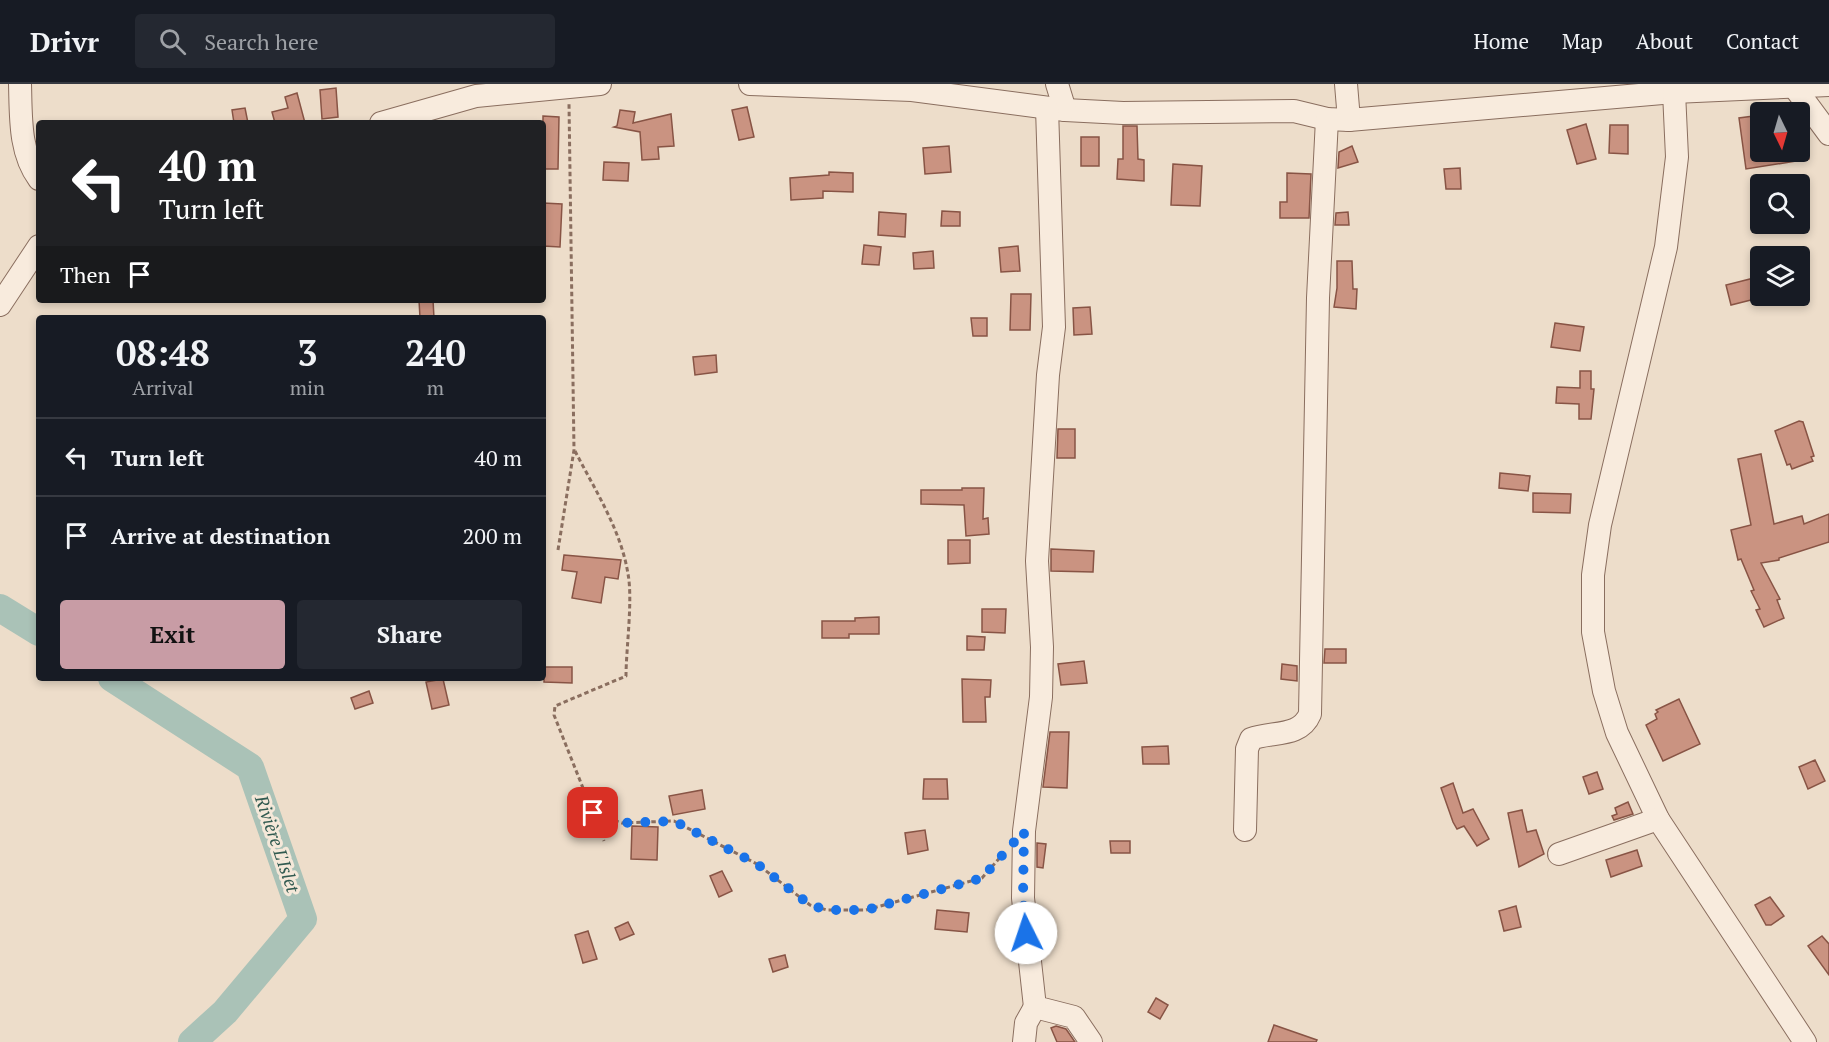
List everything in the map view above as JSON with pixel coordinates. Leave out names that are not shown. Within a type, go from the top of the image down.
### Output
[{"type":"street","points":[[20,84],[24,148],[36,175]]},
{"type":"street","points":[[392,120],[476,96],[600,84]]},
{"type":"street","points":[[750,84],[912,90],[1056,109],[1123,112],[1294,111],[1338,119],[1687,89],[1796,88],[1829,85]]},
{"type":"street","points":[[1024,1042],[1026,1023],[1035,1007],[1023,898],[1024,831],[1041,697],[1042,647],[1037,561],[1048,375],[1054,327],[1057,84]]},
{"type":"street","points":[[1245,830],[1246,748],[1251,739],[1295,730],[1306,723],[1310,714],[1318,298],[1338,119],[1346,84]]},
{"type":"street","points":[[1796,88],[1829,134]]},
{"type":"street","points":[[1687,89],[1666,247],[1600,525],[1593,575],[1593,632],[1604,691],[1629,764],[1658,819],[1805,1042]]},
{"type":"street","points":[[0,305],[36,251]]},
{"type":"street","points":[[1560,854],[1658,819]]},
{"type":"street","points":[[1035,1007],[1074,1017],[1091,1042]]},
{"type":"path","points":[[558,549],[574,450],[573,254],[568,172],[569,87]]},
{"type":"path","points":[[574,450],[607,513],[620,544],[629,576],[626,676],[555,706],[554,716],[604,841]]},
{"type":"path","points":[[593,813],[622,823],[674,821],[757,864],[810,905],[827,910],[866,910],[982,878],[1024,831]]},
{"type":"building","points":[[336,88],[338,117],[322,119],[320,90]]},
{"type":"building","points":[[297,93],[304,120],[274,120],[272,112],[288,108],[285,97]]},
{"type":"building","points":[[747,107],[754,137],[739,140],[732,110]]},
{"type":"building","points":[[245,108],[247,120],[234,120],[232,110]]},
{"type":"building","points":[[620,110],[635,112],[633,123],[671,114],[674,146],[658,147],[659,159],[642,160],[640,132],[614,127],[617,126]]},
{"type":"building","points":[[543,116],[559,117],[558,169],[546,169],[546,120],[543,120]]},
{"type":"building","points":[[1750,116],[1750,162],[1790,162],[1746,169],[1739,118]]},
{"type":"building","points":[[1586,124],[1596,159],[1577,164],[1567,130]]},
{"type":"building","points":[[1610,125],[1628,125],[1628,154],[1609,153]]},
{"type":"building","points":[[1123,126],[1137,126],[1138,159],[1144,160],[1144,181],[1117,179],[1118,159],[1123,159]]},
{"type":"building","points":[[1081,137],[1099,137],[1099,166],[1081,166]]},
{"type":"building","points":[[949,146],[951,172],[925,174],[923,148]]},
{"type":"building","points":[[1352,146],[1358,162],[1338,168],[1339,152]]},
{"type":"building","points":[[604,162],[629,163],[628,181],[603,180]]},
{"type":"building","points":[[1173,164],[1202,166],[1200,206],[1171,205]]},
{"type":"building","points":[[1460,168],[1461,189],[1446,189],[1444,169]]},
{"type":"building","points":[[829,172],[853,173],[853,192],[823,191],[823,198],[791,200],[790,178],[829,175]]},
{"type":"building","points":[[1287,173],[1311,174],[1309,218],[1280,218],[1280,202],[1287,202]]},
{"type":"building","points":[[546,203],[562,204],[560,247],[546,246]]},
{"type":"building","points":[[942,211],[960,212],[960,226],[941,226]]},
{"type":"building","points":[[879,212],[906,214],[905,237],[878,235]]},
{"type":"building","points":[[1348,212],[1349,225],[1335,225],[1336,213]]},
{"type":"building","points":[[864,245],[881,247],[879,265],[862,264]]},
{"type":"building","points":[[1018,246],[1020,271],[1001,272],[999,248]]},
{"type":"building","points":[[933,251],[934,268],[914,269],[913,253]]},
{"type":"building","points":[[1337,261],[1352,261],[1353,289],[1357,289],[1356,309],[1334,307]]},
{"type":"building","points":[[1750,279],[1750,300],[1731,305],[1726,285]]},
{"type":"building","points":[[1011,294],[1031,294],[1030,330],[1010,330]]},
{"type":"building","points":[[419,303],[433,303],[434,315],[420,315]]},
{"type":"building","points":[[1090,307],[1092,334],[1074,335],[1073,308]]},
{"type":"building","points":[[971,318],[987,318],[987,336],[973,336]]},
{"type":"building","points":[[1555,323],[1584,327],[1580,351],[1551,347]]},
{"type":"building","points":[[716,355],[717,372],[695,375],[693,357]]},
{"type":"building","points":[[1580,371],[1591,371],[1591,389],[1594,389],[1591,419],[1579,419],[1579,404],[1556,403],[1557,387],[1580,388]]},
{"type":"building","points":[[1799,421],[1803,422],[1814,456],[1811,457],[1813,461],[1792,469],[1790,464],[1787,465],[1775,431]]},
{"type":"building","points":[[1058,429],[1075,429],[1075,458],[1057,458]]},
{"type":"building","points":[[1761,454],[1774,524],[1802,516],[1804,524],[1829,514],[1829,542],[1779,558],[1779,560],[1761,563],[1780,599],[1777,600],[1784,618],[1764,627],[1756,610],[1760,609],[1751,591],[1754,590],[1741,559],[1738,560],[1731,530],[1751,525],[1738,459]]},
{"type":"building","points":[[1500,473],[1530,476],[1528,491],[1499,488]]},
{"type":"building","points":[[962,488],[984,488],[983,519],[988,518],[989,534],[966,536],[964,505],[921,504],[921,490],[962,490]]},
{"type":"building","points":[[1533,493],[1571,494],[1570,513],[1533,512]]},
{"type":"building","points":[[948,540],[970,540],[970,563],[948,564]]},
{"type":"building","points":[[1051,549],[1094,551],[1093,572],[1051,571]]},
{"type":"building","points":[[564,555],[621,560],[618,579],[605,577],[601,603],[572,598],[577,572],[562,570]]},
{"type":"building","points":[[982,609],[1006,609],[1005,633],[982,632]]},
{"type":"building","points":[[879,617],[879,634],[849,634],[849,638],[822,638],[822,621],[855,621],[855,618]]},
{"type":"building","points":[[967,636],[985,637],[984,650],[967,650]]},
{"type":"building","points":[[1325,649],[1346,649],[1346,663],[1324,663]]},
{"type":"building","points":[[1084,661],[1087,683],[1061,685],[1058,664]]},
{"type":"building","points":[[1282,664],[1297,666],[1297,681],[1281,679]]},
{"type":"building","points":[[546,667],[572,667],[572,683],[544,682],[546,681]]},
{"type":"building","points":[[962,679],[991,680],[990,697],[985,697],[986,722],[963,722]]},
{"type":"building","points":[[443,681],[449,705],[432,709],[426,682]]},
{"type":"building","points":[[369,691],[373,703],[355,709],[351,698]]},
{"type":"building","points":[[1679,699],[1700,744],[1663,761],[1646,725],[1657,719],[1656,710]]},
{"type":"building","points":[[1050,732],[1069,732],[1067,788],[1043,787]]},
{"type":"building","points":[[1168,746],[1169,764],[1143,764],[1142,747]]},
{"type":"building","points":[[1815,760],[1825,781],[1808,789],[1799,767]]},
{"type":"building","points":[[1597,772],[1603,789],[1589,794],[1583,777]]},
{"type":"building","points":[[924,779],[947,779],[948,799],[923,799]]},
{"type":"building","points":[[1453,783],[1463,813],[1473,809],[1489,839],[1477,846],[1464,826],[1457,829],[1453,822],[1441,788]]},
{"type":"building","points":[[702,790],[705,809],[673,815],[669,796]]},
{"type":"building","points":[[1628,802],[1633,814],[1614,820],[1612,816],[1617,814],[1615,808]]},
{"type":"building","points":[[1522,810],[1527,832],[1536,830],[1544,854],[1519,867],[1508,813]]},
{"type":"building","points":[[632,826],[658,827],[657,860],[631,859]]},
{"type":"building","points":[[925,830],[928,850],[908,854],[905,833]]},
{"type":"building","points":[[1110,841],[1130,841],[1130,853],[1111,853]]},
{"type":"building","points":[[1037,843],[1046,844],[1043,868],[1037,867]]},
{"type":"building","points":[[1637,850],[1642,866],[1611,877],[1606,860]]},
{"type":"building","points":[[722,871],[732,891],[719,897],[710,876]]},
{"type":"building","points":[[1770,897],[1784,916],[1771,925],[1766,925],[1755,905]]},
{"type":"building","points":[[1516,906],[1521,927],[1504,931],[1499,911]]},
{"type":"building","points":[[937,910],[969,913],[967,932],[935,929]]},
{"type":"building","points":[[628,922],[634,934],[620,940],[615,928]]},
{"type":"building","points":[[588,931],[597,959],[583,963],[575,935]]},
{"type":"building","points":[[1822,936],[1829,944],[1829,975],[1808,946]]},
{"type":"building","points":[[785,955],[788,967],[773,972],[769,959]]},
{"type":"building","points":[[1156,998],[1168,1005],[1160,1019],[1148,1012]]},
{"type":"building","points":[[1274,1025],[1317,1040],[1316,1042],[1268,1042]]},
{"type":"building","points":[[1056,1026],[1066,1029],[1075,1042],[1057,1042],[1051,1028]]},
{"type":"waterway","name":"Rivière L'Islet","points":[[0,608],[36,630]]},
{"type":"waterway","name":"Rivière L'Islet","points":[[117,681],[250,767],[303,919],[225,1012],[192,1042]]},
{"type":"route","points":[[593,813],[622,823],[674,821],[715,840],[757,864],[810,905],[827,910],[866,910],[982,878],[1024,831],[1023,898],[1026,933]]}]
